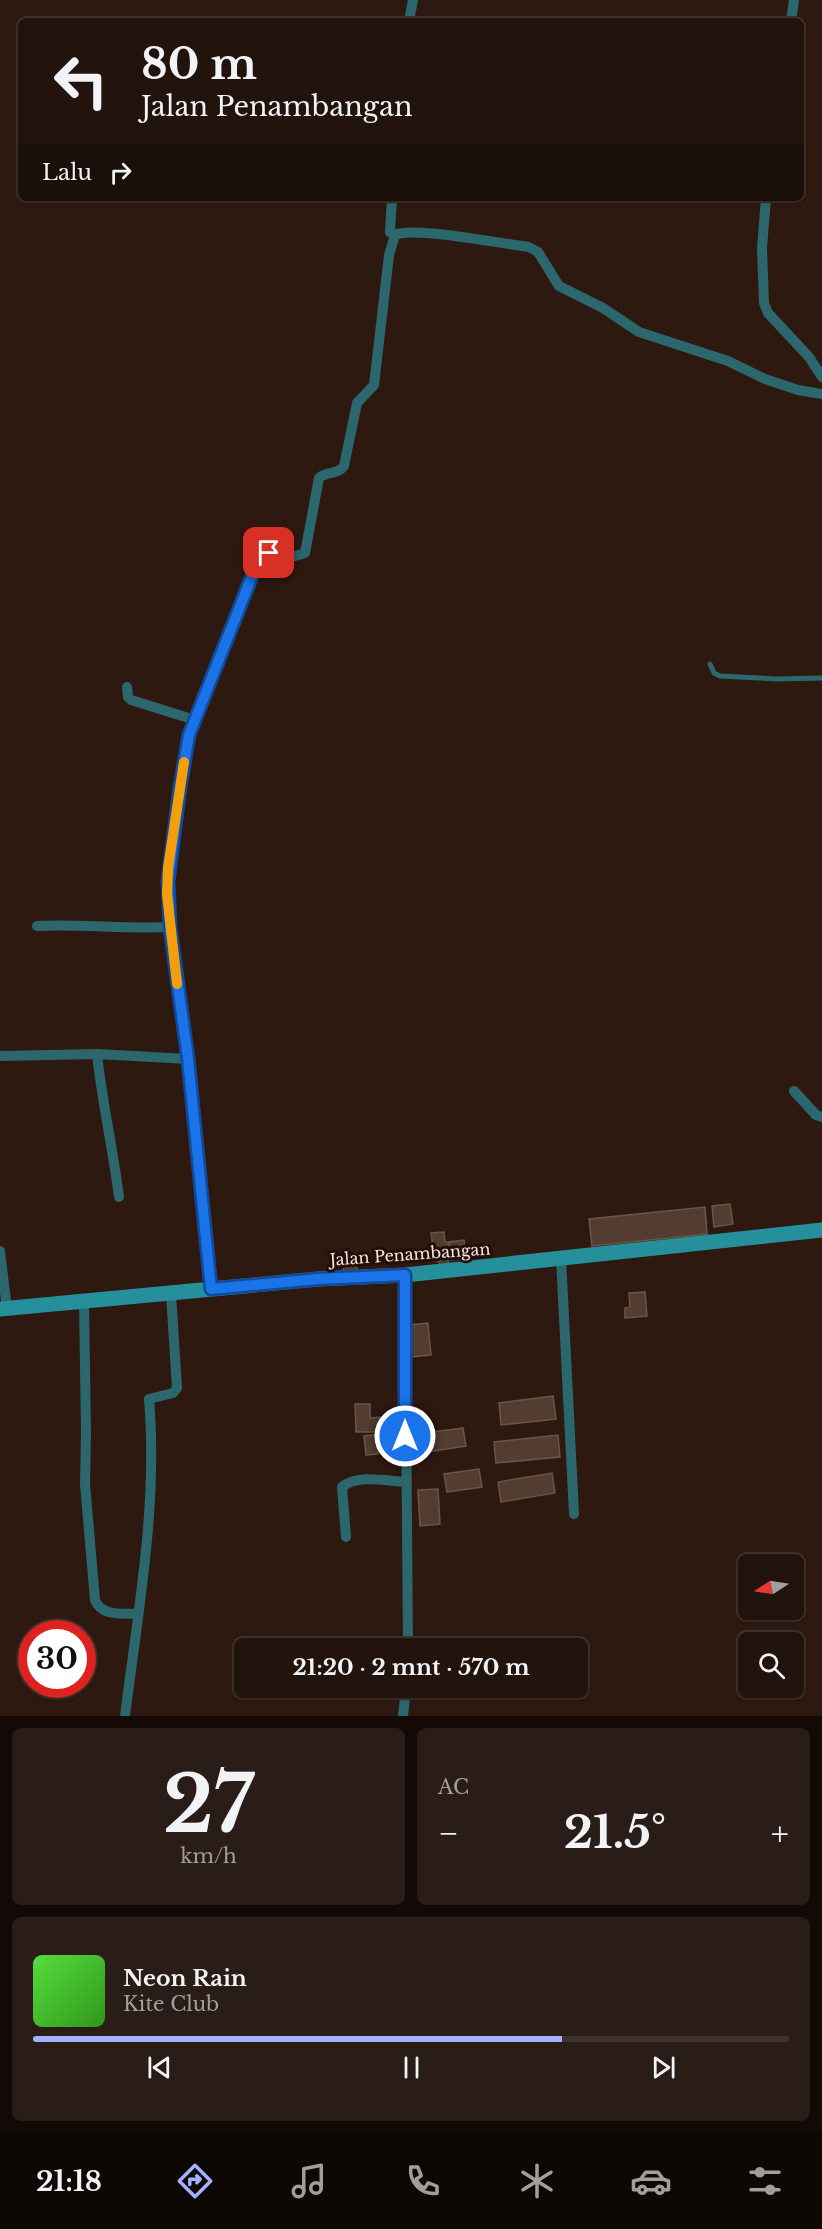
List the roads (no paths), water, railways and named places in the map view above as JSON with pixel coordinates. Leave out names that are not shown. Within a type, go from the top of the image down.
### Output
[{"type":"street","points":[[410,18],[413,0]]},
{"type":"street","points":[[791,18],[794,0]]},
{"type":"street","points":[[392,201],[390,232],[432,234],[529,247],[538,252],[559,286],[603,308],[639,332],[728,362],[765,379],[798,390],[822,394]]},
{"type":"street","points":[[766,201],[762,248],[764,303],[768,313],[809,357],[822,377]]},
{"type":"street","points":[[211,1289],[188,1059],[167,894],[168,868],[189,735],[220,652],[261,556],[267,553],[295,556],[305,553],[319,478],[324,474],[340,471],[345,466],[357,401],[374,385],[389,255],[396,234]]},
{"type":"street","points":[[127,687],[128,697],[131,700],[195,720]]},
{"type":"street","points":[[37,926],[74,924],[126,928],[170,927]]},
{"type":"street","points":[[0,1056],[97,1054],[188,1059]]},
{"type":"street","points":[[97,1054],[101,1093],[119,1197]]},
{"type":"street","points":[[794,1091],[816,1115],[822,1117]]},
{"type":"street","name":"Jalan Penambangan","points":[[3,1309],[318,1279],[405,1275],[822,1230]]},
{"type":"street","points":[[0,1251],[3,1309]]},
{"type":"street","points":[[561,1258],[574,1514]]},
{"type":"street","points":[[405,1275],[408,1638]]},
{"type":"street","points":[[125,1716],[147,1545],[151,1478],[148,1399],[173,1393],[177,1388],[171,1294]]},
{"type":"street","points":[[84,1302],[85,1484],[95,1600],[99,1607],[107,1612],[137,1614]]},
{"type":"street","points":[[346,1537],[342,1486],[349,1481],[359,1479],[406,1482]]},
{"type":"street","points":[[404,1716],[405,1698]]},
{"type":"lane","points":[[710,664],[714,673],[720,676],[776,679],[822,678]]}]
